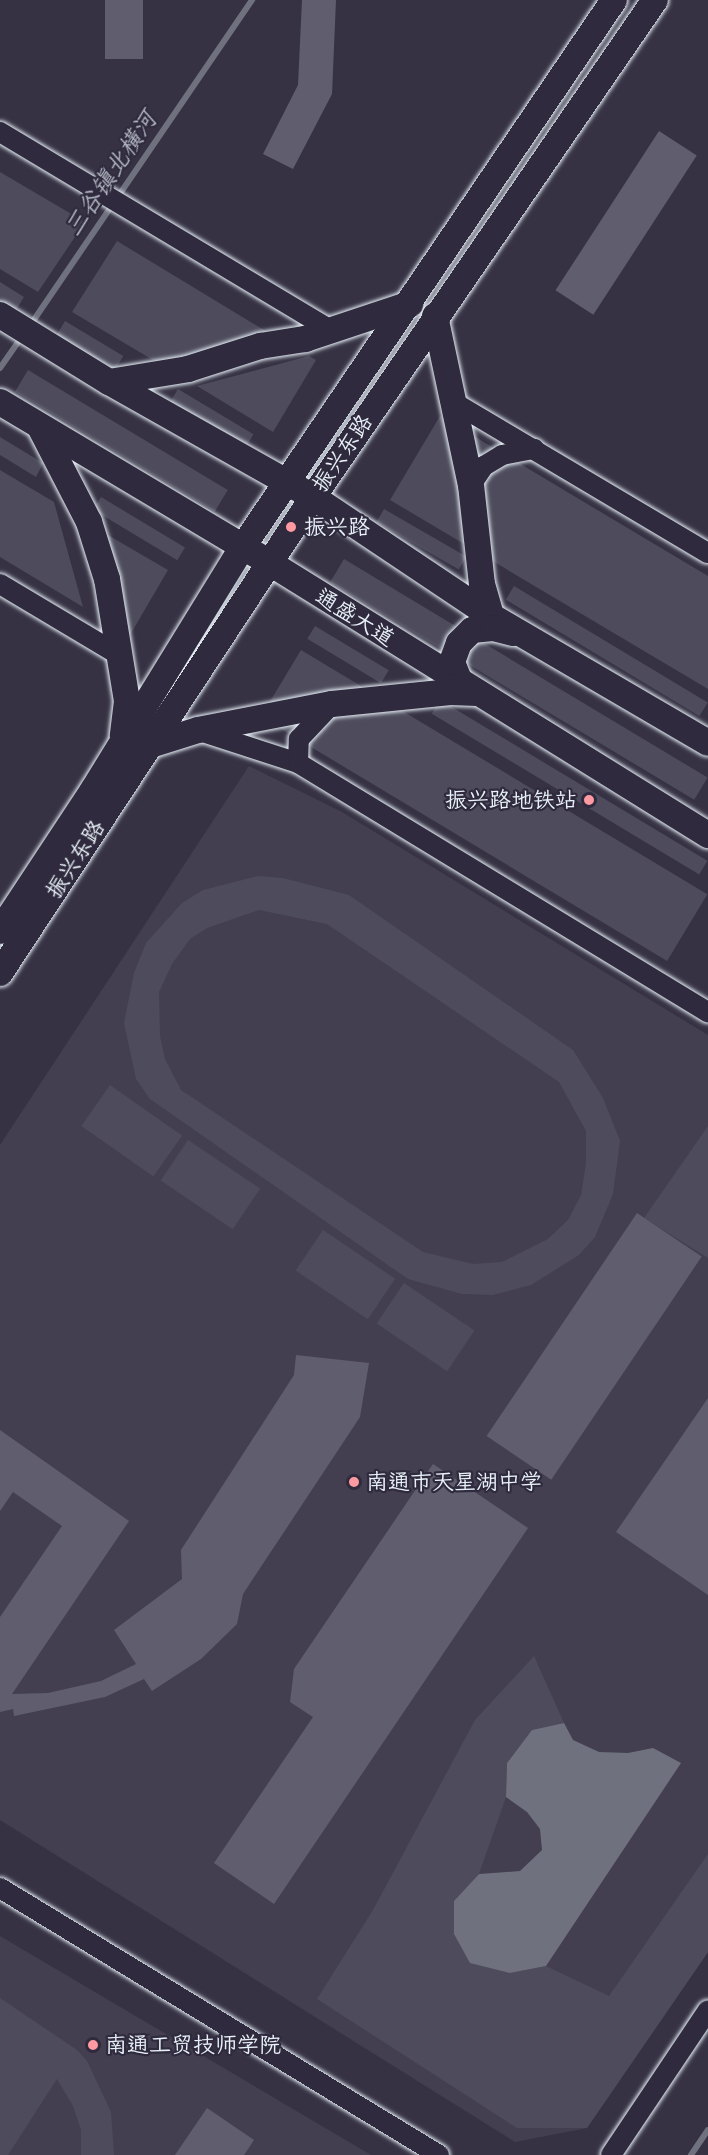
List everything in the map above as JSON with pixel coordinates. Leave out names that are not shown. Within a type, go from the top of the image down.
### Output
[{"type":"main road","name":"振兴东路","points":[[0,931],[122,742],[242,548],[614,0]]},
{"type":"main road","name":"振兴东路","points":[[0,973],[313,497],[435,316],[655,0]]},
{"type":"main road","points":[[109,382],[188,369],[260,346],[305,339],[410,303]]},
{"type":"main road","points":[[435,316],[471,485],[482,584],[491,616]]},
{"type":"main road","points":[[2,317],[109,382],[313,497],[491,616],[708,743]]},
{"type":"main road","name":"通盛大道","points":[[2,404],[270,563],[708,835]]},
{"type":"main road","points":[[39,426],[88,522],[107,579],[127,700],[122,742]]},
{"type":"main road","points":[[150,745],[198,730],[332,704],[469,688],[452,662],[459,643],[472,630],[493,628],[525,636]]},
{"type":"street","points":[[0,132],[331,330]]},
{"type":"street","points":[[455,403],[708,553]]},
{"type":"street","points":[[471,485],[484,466],[502,454],[534,449]]},
{"type":"street","points":[[0,585],[121,656]]},
{"type":"street","points":[[298,763],[299,739],[332,704]]},
{"type":"street","points":[[198,730],[298,763],[708,1012]]},
{"type":"street","points":[[0,1888],[439,2155]]},
{"type":"street","points":[[611,2155],[708,2010]]},
{"type":"shaded area","points":[[0,172],[85,222],[38,292],[0,269]]},
{"type":"shaded area","points":[[117,241],[269,333],[158,363],[72,312]]},
{"type":"shaded area","points":[[0,282],[24,297],[16,310],[0,301]]},
{"type":"shaded area","points":[[65,321],[123,356],[115,370],[57,335]]},
{"type":"shaded area","points":[[309,356],[316,360],[273,432],[197,386]]},
{"type":"shaded area","points":[[28,370],[228,490],[215,511],[15,391]]},
{"type":"shaded area","points":[[178,389],[253,434],[245,448],[170,403]]},
{"type":"shaded area","points":[[440,416],[708,576],[708,689],[390,500]]},
{"type":"shaded area","points":[[0,437],[43,463],[36,477],[0,455]]},
{"type":"shaded area","points":[[0,470],[54,502],[83,607],[0,557]]},
{"type":"shaded area","points":[[101,497],[185,547],[177,560],[93,510]]},
{"type":"shaded area","points":[[384,509],[466,556],[459,569],[377,522]]},
{"type":"shaded area","points":[[101,531],[168,570],[130,635],[120,629]]},
{"type":"shaded area","points":[[344,559],[456,626],[442,650],[330,582]]},
{"type":"shaded area","points":[[514,586],[708,702],[699,716],[506,600]]},
{"type":"shaded area","points":[[315,626],[389,670],[381,683],[307,639]]},
{"type":"shaded area","points":[[477,639],[708,778],[694,800],[464,661]]},
{"type":"shaded area","points":[[301,650],[707,894],[667,961],[261,717]]},
{"type":"shaded area","points":[[440,700],[707,861],[699,874],[432,714]]},
{"type":"shaded area","name":"南通市天星湖中学","points":[[249,766],[342,812],[708,1035],[708,1952],[587,2128],[515,2142],[0,1820],[0,1145]]},
{"type":"shaded area","points":[[258,876],[283,878],[349,895],[573,1050],[603,1098],[620,1141],[613,1194],[595,1237],[579,1255],[531,1285],[493,1295],[462,1294],[408,1279],[150,1099],[136,1079],[124,1023],[134,973],[146,943],[182,903],[203,890]],"holes":[[[259,910],[327,924],[559,1082],[586,1131],[586,1163],[581,1195],[568,1220],[548,1239],[502,1262],[473,1264],[423,1252],[181,1090],[165,1059],[160,1036],[159,992],[172,964],[190,939],[207,928]]]},
{"type":"shaded area","points":[[110,1085],[182,1135],[153,1176],[81,1126]]},
{"type":"shaded area","points":[[708,1126],[708,1258],[644,1218]]},
{"type":"shaded area","points":[[188,1140],[260,1189],[233,1229],[161,1181]]},
{"type":"shaded area","points":[[323,1230],[395,1279],[368,1319],[296,1271]]},
{"type":"shaded area","points":[[404,1283],[474,1331],[447,1371],[377,1324]]},
{"type":"shaded area","points":[[534,1656],[564,1723],[532,1730],[507,1763],[506,1797],[479,1874],[454,1901],[510,1973],[546,1966],[609,1996],[708,1854],[708,1952],[587,2128],[517,2128],[317,1999],[373,1910],[475,1720]]},
{"type":"shaded area","name":"南通工贸技师学院","points":[[0,1936],[371,2155],[0,2155]]},
{"type":"shaded area","points":[[0,1998],[77,2050],[87,2061],[111,2112],[114,2155],[81,2155],[81,2130],[73,2106],[57,2079],[8,2155],[0,2155]]},
{"type":"water","points":[[564,1723],[573,1740],[599,1752],[628,1753],[653,1748],[681,1763],[546,1966],[510,1973],[470,1963],[454,1934],[454,1901],[479,1874],[520,1871],[542,1850],[540,1829],[527,1812],[506,1797],[507,1763],[532,1730]]},
{"type":"building","points":[[105,0],[143,0],[143,59],[105,59]]},
{"type":"building","points":[[302,0],[336,0],[332,94],[293,169],[263,154],[298,85]]},
{"type":"building","points":[[659,131],[697,156],[593,315],[556,290]]},
{"type":"building","points":[[637,1213],[702,1257],[551,1480],[487,1436]]},
{"type":"building","points":[[296,1355],[369,1363],[360,1417],[243,1594],[237,1624],[201,1659],[152,1691],[144,1679],[105,1697],[14,1716],[13,1709],[0,1712],[0,1617],[62,1526],[13,1492],[0,1511],[0,1430],[129,1521],[12,1694],[48,1693],[101,1681],[136,1664],[114,1630],[182,1579],[181,1550],[294,1375]]},
{"type":"building","points":[[708,1398],[708,1595],[616,1532]]},
{"type":"building","points":[[433,1464],[528,1528],[274,1904],[214,1863],[313,1717],[290,1702],[294,1669]]},
{"type":"building","points":[[207,2108],[254,2140],[244,2155],[175,2155]]},
{"type":"waterway","name":"三谷镇北横河","points":[[29,327],[252,0]]},
{"type":"waterway","name":"三谷镇北横河","points":[[0,368],[23,335]]},
{"type":"waterway","points":[[691,2155],[708,2130]]},
{"type":"place","name":"振兴路","points":[[291,527]]},
{"type":"place","name":"振兴路地铁站","points":[[589,800]]},
{"type":"place","name":"南通市天星湖中学","points":[[354,1482]]},
{"type":"place","name":"南通工贸技师学院","points":[[93,2045]]}]
